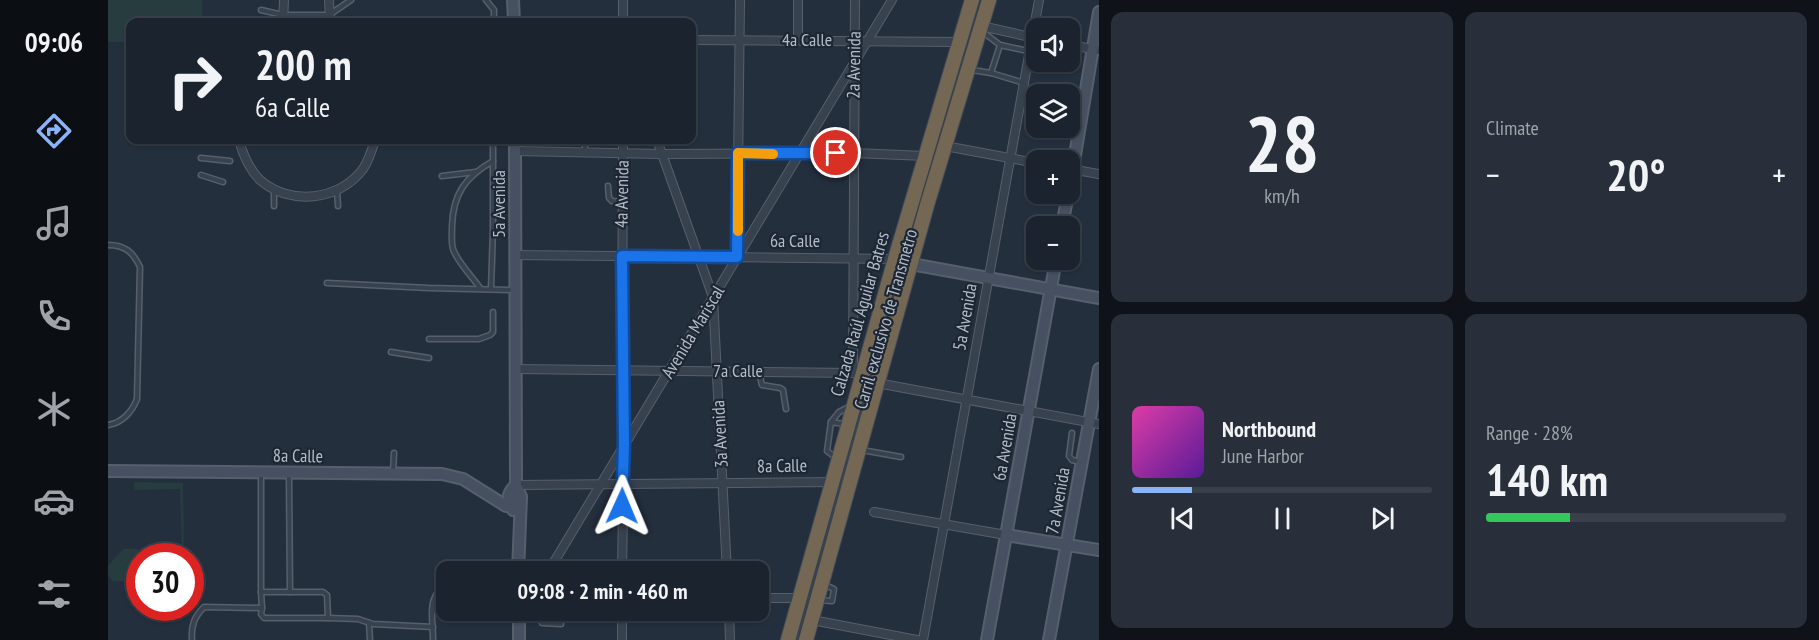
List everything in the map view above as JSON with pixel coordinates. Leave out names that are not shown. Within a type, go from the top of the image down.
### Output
[{"type":"highway","name":"Calzada Raúl Aguilar Batres","points":[[788,640],[853,407],[858,374],[895,259],[972,0]]},
{"type":"highway","name":"Calzada Raúl Aguilar Batres","points":[[806,640],[910,264],[989,0]]},
{"type":"street","points":[[283,18],[284,0]]},
{"type":"street","points":[[329,0],[330,18]]},
{"type":"street","points":[[513,0],[514,18]]},
{"type":"street","points":[[623,0],[623,18]]},
{"type":"street","points":[[737,257],[740,0]]},
{"type":"street","points":[[798,0],[798,40]]},
{"type":"street","name":"2a Avenida","points":[[855,0],[853,258],[858,374]]},
{"type":"street","name":"Avenida Mariscal","points":[[555,561],[892,0]]},
{"type":"street","name":"5a Avenida","points":[[1038,18],[1040,0]]},
{"type":"street","points":[[1075,150],[1096,50],[1099,12]]},
{"type":"street","points":[[981,28],[1026,36]]},
{"type":"street","name":"4a Calle","points":[[696,40],[959,42]]},
{"type":"street","points":[[1080,47],[1096,50]]},
{"type":"street","name":"5a Avenida","points":[[923,640],[1026,72]]},
{"type":"street","points":[[240,144],[242,153],[260,180],[289,195],[305,197],[322,196],[351,182],[362,170],[371,155],[374,144]]},
{"type":"street","name":"5a Avenida","points":[[510,506],[508,500],[513,488],[516,369],[515,144]]},
{"type":"street","name":"4a Avenida","points":[[622,561],[623,144]]},
{"type":"street","name":"3a Avenida","points":[[658,144],[713,297],[726,561]]},
{"type":"street","points":[[945,146],[1026,161]]},
{"type":"street","points":[[515,151],[662,154],[854,153],[925,156]]},
{"type":"street","points":[[1080,171],[1099,174]]},
{"type":"street","name":"6a Calle","points":[[516,255],[895,259]]},
{"type":"street","points":[[910,264],[1099,298]]},
{"type":"street","name":"6a Avenida","points":[[987,640],[1054,270]]},
{"type":"street","name":"7a Calle","points":[[516,369],[858,374]]},
{"type":"street","name":"7a Avenida","points":[[1049,640],[1082,463],[1094,423],[1099,369]]},
{"type":"street","points":[[877,383],[1094,423]]},
{"type":"street","name":"8a Calle","points":[[108,471],[453,476],[484,491],[501,504],[510,506]]},
{"type":"street","name":"8a Calle","points":[[484,491],[498,495],[513,488],[601,484],[832,482]]},
{"type":"street","name":"5a Avenida","points":[[513,488],[521,497],[518,561]]},
{"type":"street","points":[[520,519],[510,506],[521,497]]},
{"type":"street","points":[[874,512],[1099,550]]},
{"type":"street","points":[[769,598],[800,598]]},
{"type":"street","points":[[812,620],[917,640]]},
{"type":"street","points":[[519,621],[519,640]]},
{"type":"street","points":[[622,621],[622,640]]},
{"type":"street","points":[[729,621],[730,640]]},
{"type":"street","points":[[862,640],[864,630]]},
{"type":"lane","points":[[331,18],[351,0]]},
{"type":"lane","points":[[486,0],[494,10],[494,18]]},
{"type":"lane","name":"Carril exclusivo de Transmetro","points":[[798,640],[838,487],[901,264],[981,0]]},
{"type":"lane","points":[[261,10],[281,18]]},
{"type":"lane","points":[[981,28],[1000,45],[1026,51]]},
{"type":"lane","points":[[991,73],[1000,45]]},
{"type":"lane","points":[[968,70],[991,73],[1024,83]]},
{"type":"lane","points":[[491,289],[494,229],[493,144]]},
{"type":"lane","points":[[585,144],[585,153]]},
{"type":"lane","points":[[201,158],[230,161]]},
{"type":"lane","points":[[480,288],[456,255],[452,242],[453,207],[456,196],[477,172],[493,161]]},
{"type":"lane","points":[[442,176],[477,172]]},
{"type":"lane","points":[[201,176],[223,182]]},
{"type":"lane","points":[[608,186],[609,198],[612,201],[622,202]]},
{"type":"lane","points":[[273,206],[274,189]]},
{"type":"lane","points":[[337,190],[338,206]]},
{"type":"lane","points":[[108,245],[119,245],[128,250],[136,258],[140,267],[137,399],[125,418],[108,425]]},
{"type":"lane","points":[[327,283],[516,290]]},
{"type":"lane","points":[[429,339],[479,339],[490,335],[494,328],[493,312]]},
{"type":"lane","points":[[391,352],[429,358]]},
{"type":"lane","points":[[759,371],[762,385],[783,390],[786,409]]},
{"type":"lane","points":[[838,458],[827,451],[831,422],[839,412],[853,407]]},
{"type":"lane","points":[[831,422],[848,425]]},
{"type":"lane","points":[[1072,433],[1069,456],[1072,460],[1082,463]]},
{"type":"lane","points":[[858,449],[901,457]]},
{"type":"lane","points":[[393,474],[394,453]]},
{"type":"lane","points":[[261,472],[261,614],[264,618],[358,619],[369,623],[433,627]]},
{"type":"lane","points":[[289,472],[290,592]]},
{"type":"lane","points":[[433,640],[432,600],[436,591]]},
{"type":"lane","points":[[261,592],[322,592],[327,595],[328,618]]},
{"type":"lane","points":[[192,640],[193,622],[196,614],[204,607],[262,608]]},
{"type":"lane","points":[[541,621],[561,624]]},
{"type":"lane","points":[[369,623],[370,640]]},
{"type":"green space","points":[[108,0],[202,0],[202,18],[126,18],[126,42],[108,42]]},
{"type":"green space","points":[[134,482],[183,483],[184,543],[182,543],[180,489],[134,490]]},
{"type":"green space","points":[[123,549],[126,549],[126,582],[113,581],[108,575],[108,566]]},
{"type":"slow traffic","points":[[738,231],[738,153],[773,154]]},
{"type":"route","points":[[622,506],[624,445],[622,256],[737,257],[738,153],[836,153]]}]
